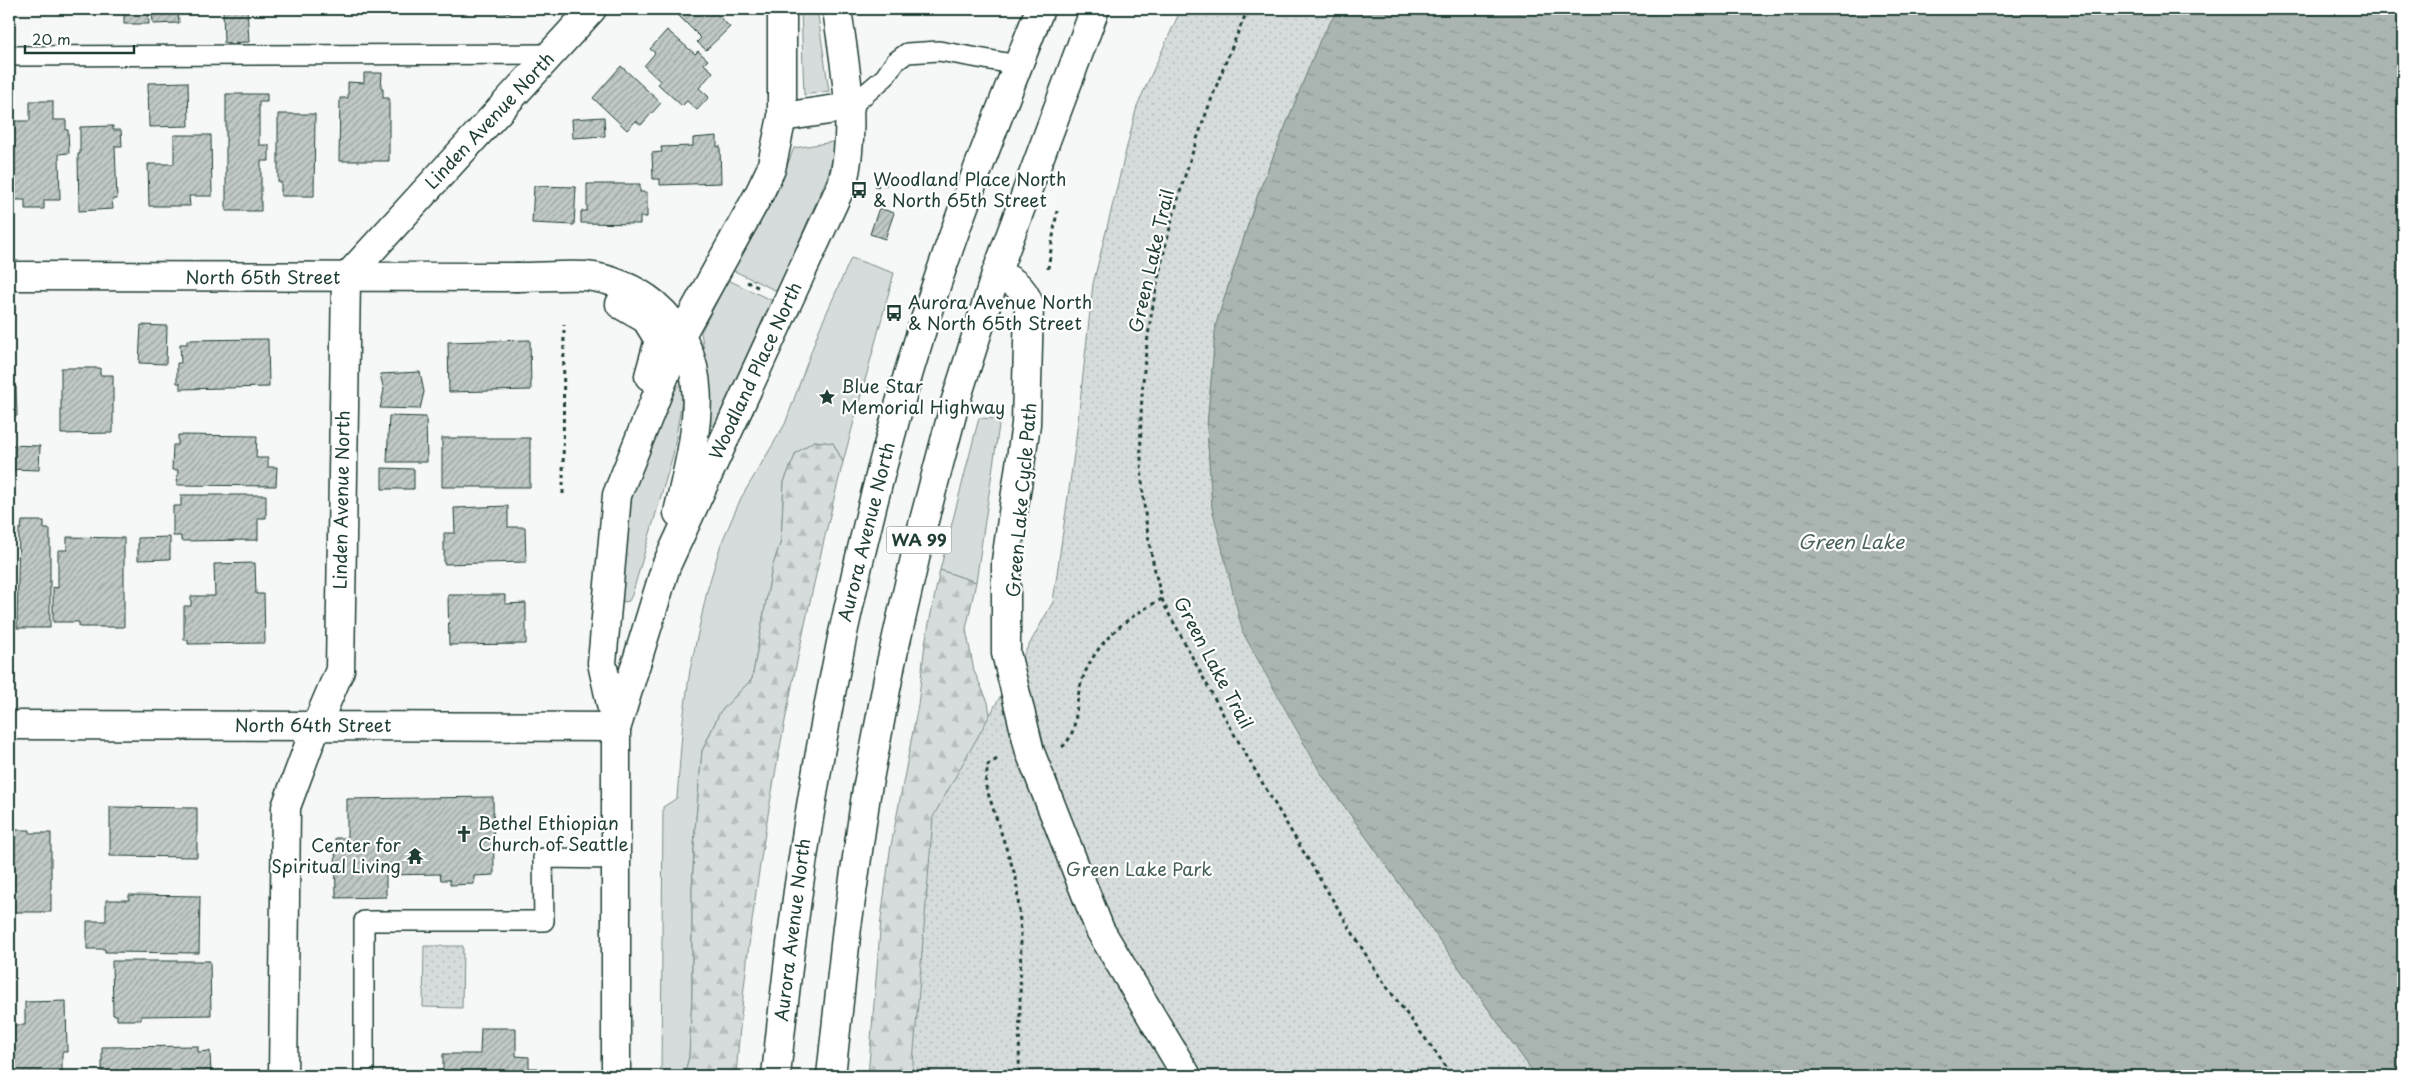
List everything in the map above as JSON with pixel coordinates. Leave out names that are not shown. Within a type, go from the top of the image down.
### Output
[{"type":"main road","name":"Linden Avenue North","points":[[283,1076],[286,807],[316,726],[340,670],[346,278],[592,9]]},
{"type":"main road","name":"Woodland Place North","points":[[616,1076],[616,727],[602,663],[617,496],[681,335],[771,169],[782,117],[782,9]]},
{"type":"main road","name":"Woodland Place North","points":[[616,727],[666,566],[843,182],[851,140],[850,107],[837,9]]},
{"type":"main road","name":"Aurora Avenue North","points":[[776,1076],[788,958],[810,799],[840,641],[875,494],[943,264],[1040,9]]},
{"type":"main road","name":"WA 99","points":[[831,1076],[846,927],[866,795],[891,663],[936,477],[955,403],[996,274],[1096,9]]},
{"type":"main road","points":[[782,117],[850,107]]},
{"type":"main road","points":[[996,274],[1008,278],[1024,290],[1029,304],[1026,424],[1006,561],[1006,653],[1008,662],[1030,752],[1100,930],[1187,1076]]},
{"type":"main road","name":"North 65th Street","points":[[9,276],[517,277]]},
{"type":"main road","points":[[517,277],[586,276],[618,283],[647,298],[664,312],[681,335],[689,352],[696,380],[697,404],[694,437],[666,566]]},
{"type":"main road","points":[[517,277],[585,293],[622,305],[646,319],[659,340],[617,496]]},
{"type":"main road","name":"North 64th Street","points":[[9,725],[616,727]]},
{"type":"lane","points":[[850,107],[885,77],[895,62],[907,53],[939,51],[1018,65]]},
{"type":"lane","points":[[9,56],[552,54]]},
{"type":"lane","points":[[364,1076],[364,921],[544,921],[543,858],[616,859]]},
{"type":"path","name":"Green Lake Trail","points":[[1248,9],[1224,66],[1190,158],[1164,251],[1149,325],[1141,401],[1140,440],[1141,490],[1146,534],[1162,599],[1203,679],[1289,828],[1379,975],[1453,1076]]},
{"type":"path","points":[[866,187],[926,178]]},
{"type":"path","points":[[1047,275],[1058,201]]},
{"type":"path","points":[[744,280],[766,291]]},
{"type":"path","points":[[562,494],[564,324]]},
{"type":"path","points":[[1062,747],[1069,740],[1075,724],[1081,683],[1099,648],[1120,625],[1162,599]]},
{"type":"path","points":[[997,758],[988,765],[986,784],[1016,878],[1021,932],[1019,1076]]},
{"type":"green space","points":[[801,9],[817,9],[829,91],[804,95]]},
{"type":"green space","name":"Green Lake Park","points":[[1181,9],[1338,9],[1320,40],[1257,197],[1216,324],[1207,427],[1212,508],[1320,772],[1536,1076],[912,1076],[933,817],[1053,602],[1075,447],[1093,284],[1137,106]]},
{"type":"green space","points":[[833,142],[836,147],[827,178],[777,291],[732,270],[776,194],[794,148]]},
{"type":"green space","points":[[851,258],[894,273],[843,462],[833,443],[814,441],[796,453],[784,482],[781,541],[772,568],[752,679],[720,712],[702,751],[692,890],[692,995],[689,1057],[684,1076],[661,1076],[663,807],[677,798],[683,720],[690,670],[707,591],[721,544],[741,498],[785,424],[819,330]]},
{"type":"green space","points":[[728,280],[773,301],[716,427],[713,427],[709,422],[710,391],[701,332]]},
{"type":"green space","points":[[671,384],[684,387],[673,455],[632,595],[629,601],[624,602],[622,599],[624,535],[628,504],[636,473]]},
{"type":"green space","points":[[979,418],[996,419],[999,425],[976,582],[940,570]]},
{"type":"green space","points":[[814,441],[833,443],[843,462],[807,614],[776,767],[752,921],[736,1076],[684,1076],[689,1057],[692,995],[692,890],[702,751],[720,712],[752,679],[772,568],[781,541],[784,482],[796,453]]},
{"type":"green space","points":[[940,570],[976,582],[966,629],[974,671],[988,702],[994,741],[939,1076],[868,1076],[881,919],[890,851],[918,705],[925,643]]},
{"type":"green space","points":[[424,946],[463,946],[462,1008],[423,1007]]},
{"type":"water","name":"Green Lake","points":[[1338,9],[2403,9],[2403,1076],[1536,1076],[1320,772],[1243,633],[1212,508],[1207,427],[1216,324],[1257,197],[1320,40]]},
{"type":"building","points":[[124,9],[148,9],[149,24],[124,24]]},
{"type":"building","points":[[152,9],[178,9],[179,23],[153,24]]},
{"type":"building","points":[[247,9],[249,42],[224,43],[223,10]]},
{"type":"building","points":[[472,9],[510,9],[510,13],[472,11]]},
{"type":"building","points":[[672,9],[711,9],[730,27],[706,50],[697,42],[701,38]]},
{"type":"building","points":[[667,30],[695,54],[698,51],[708,60],[704,64],[713,72],[699,88],[709,97],[697,110],[687,101],[682,106],[658,84],[660,81],[644,66],[655,53],[650,49]]},
{"type":"building","points":[[621,66],[661,103],[641,125],[636,121],[627,130],[593,98]]},
{"type":"building","points":[[364,73],[382,73],[381,89],[383,89],[383,98],[389,98],[389,161],[339,161],[340,98],[348,98],[348,82],[364,83]]},
{"type":"building","points":[[188,82],[189,126],[149,127],[148,83]]},
{"type":"building","points":[[226,94],[267,94],[267,102],[259,102],[259,145],[269,145],[269,161],[261,161],[261,211],[226,211]]},
{"type":"building","points":[[30,101],[53,101],[53,120],[66,120],[66,130],[68,130],[69,153],[59,154],[60,200],[44,200],[44,209],[25,209],[25,200],[10,200],[9,132],[15,131],[15,121],[30,121]]},
{"type":"building","points":[[278,114],[315,114],[314,196],[281,196],[281,182],[278,182]]},
{"type":"building","points":[[604,117],[605,136],[573,138],[572,119]]},
{"type":"building","points":[[113,126],[113,130],[121,130],[122,146],[115,146],[117,199],[112,199],[113,209],[79,211],[78,154],[80,154],[80,127]]},
{"type":"building","points":[[174,135],[211,135],[212,196],[189,196],[190,206],[149,206],[148,164],[174,164]]},
{"type":"building","points":[[717,136],[717,147],[720,146],[721,183],[660,185],[660,179],[653,179],[652,153],[662,152],[661,147],[693,146],[693,138]]},
{"type":"building","points":[[587,184],[640,184],[640,192],[647,192],[647,217],[640,217],[640,224],[581,223],[581,211],[587,211]]},
{"type":"building","points":[[534,186],[576,187],[574,225],[532,223]]},
{"type":"building","points":[[879,208],[894,213],[885,239],[870,234]]},
{"type":"building","points":[[141,325],[167,326],[166,364],[139,363]]},
{"type":"building","points":[[268,339],[269,387],[180,389],[180,383],[177,383],[177,363],[181,363],[180,344],[187,344],[187,340]]},
{"type":"building","points":[[530,340],[531,390],[449,392],[448,342]]},
{"type":"building","points":[[9,360],[12,360],[12,387],[16,387],[17,416],[12,416],[12,436],[9,436]]},
{"type":"building","points":[[61,368],[100,368],[100,375],[113,375],[113,433],[61,434]]},
{"type":"building","points":[[420,372],[424,392],[420,409],[380,408],[384,390],[380,374]]},
{"type":"building","points":[[389,416],[426,417],[427,462],[387,462]]},
{"type":"building","points":[[178,435],[257,436],[256,458],[268,458],[268,467],[277,467],[276,486],[177,485],[178,470],[172,470],[173,445],[178,445]]},
{"type":"building","points":[[442,438],[530,438],[530,487],[442,487]]},
{"type":"building","points":[[9,445],[40,446],[39,470],[9,469]]},
{"type":"building","points":[[382,468],[414,469],[414,489],[382,489]]},
{"type":"building","points":[[181,495],[266,495],[266,518],[258,518],[258,540],[181,541],[181,536],[173,536],[173,506],[181,506]]},
{"type":"building","points":[[508,506],[508,527],[525,527],[526,562],[444,564],[444,533],[455,533],[454,508]]},
{"type":"building","points":[[22,521],[44,521],[44,529],[50,529],[50,628],[17,628],[19,529],[21,529]]},
{"type":"building","points":[[67,537],[124,538],[124,627],[79,627],[79,622],[53,622],[53,587],[58,588],[58,550],[67,550]]},
{"type":"building","points":[[170,537],[170,559],[138,560],[138,538]]},
{"type":"building","points":[[255,563],[256,594],[264,594],[265,643],[188,644],[188,640],[184,640],[184,606],[191,606],[191,596],[215,596],[214,564]]},
{"type":"building","points":[[448,595],[505,595],[505,604],[526,603],[526,644],[449,645]]},
{"type":"building","name":"Center for Spiritual Living","points":[[493,797],[494,875],[474,876],[474,884],[450,885],[450,880],[441,880],[440,874],[386,875],[386,897],[336,898],[335,838],[347,838],[347,799]]},
{"type":"building","points":[[110,807],[197,808],[197,857],[110,856]]},
{"type":"building","points":[[9,830],[51,833],[51,912],[9,912]]},
{"type":"building","points":[[129,895],[200,896],[199,953],[105,952],[105,949],[87,949],[87,921],[106,921],[106,900],[129,900]]},
{"type":"building","points":[[112,961],[210,961],[211,1015],[141,1016],[141,1020],[117,1020],[117,1015],[113,1015]]},
{"type":"building","points":[[66,1001],[67,1052],[62,1052],[62,1076],[9,1076],[9,1025],[25,1025],[25,1002]]},
{"type":"building","points":[[481,1028],[516,1028],[516,1056],[529,1057],[529,1068],[538,1068],[538,1076],[443,1076],[443,1054],[480,1054]]},
{"type":"building","points":[[198,1046],[198,1052],[210,1051],[211,1076],[111,1076],[111,1072],[102,1072],[102,1047]]},
{"type":"place","name":"Woodland Place North & North 65th Street","points":[[859,190]]},
{"type":"place","name":"Aurora Avenue North & North 65th Street","points":[[894,313]]},
{"type":"place","name":"Blue Star Memorial Highway","points":[[827,397]]},
{"type":"place","name":"Bethel Ethiopian Church of Seattle","points":[[464,834]]},
{"type":"place","name":"Center for Spiritual Living","points":[[415,856]]}]
